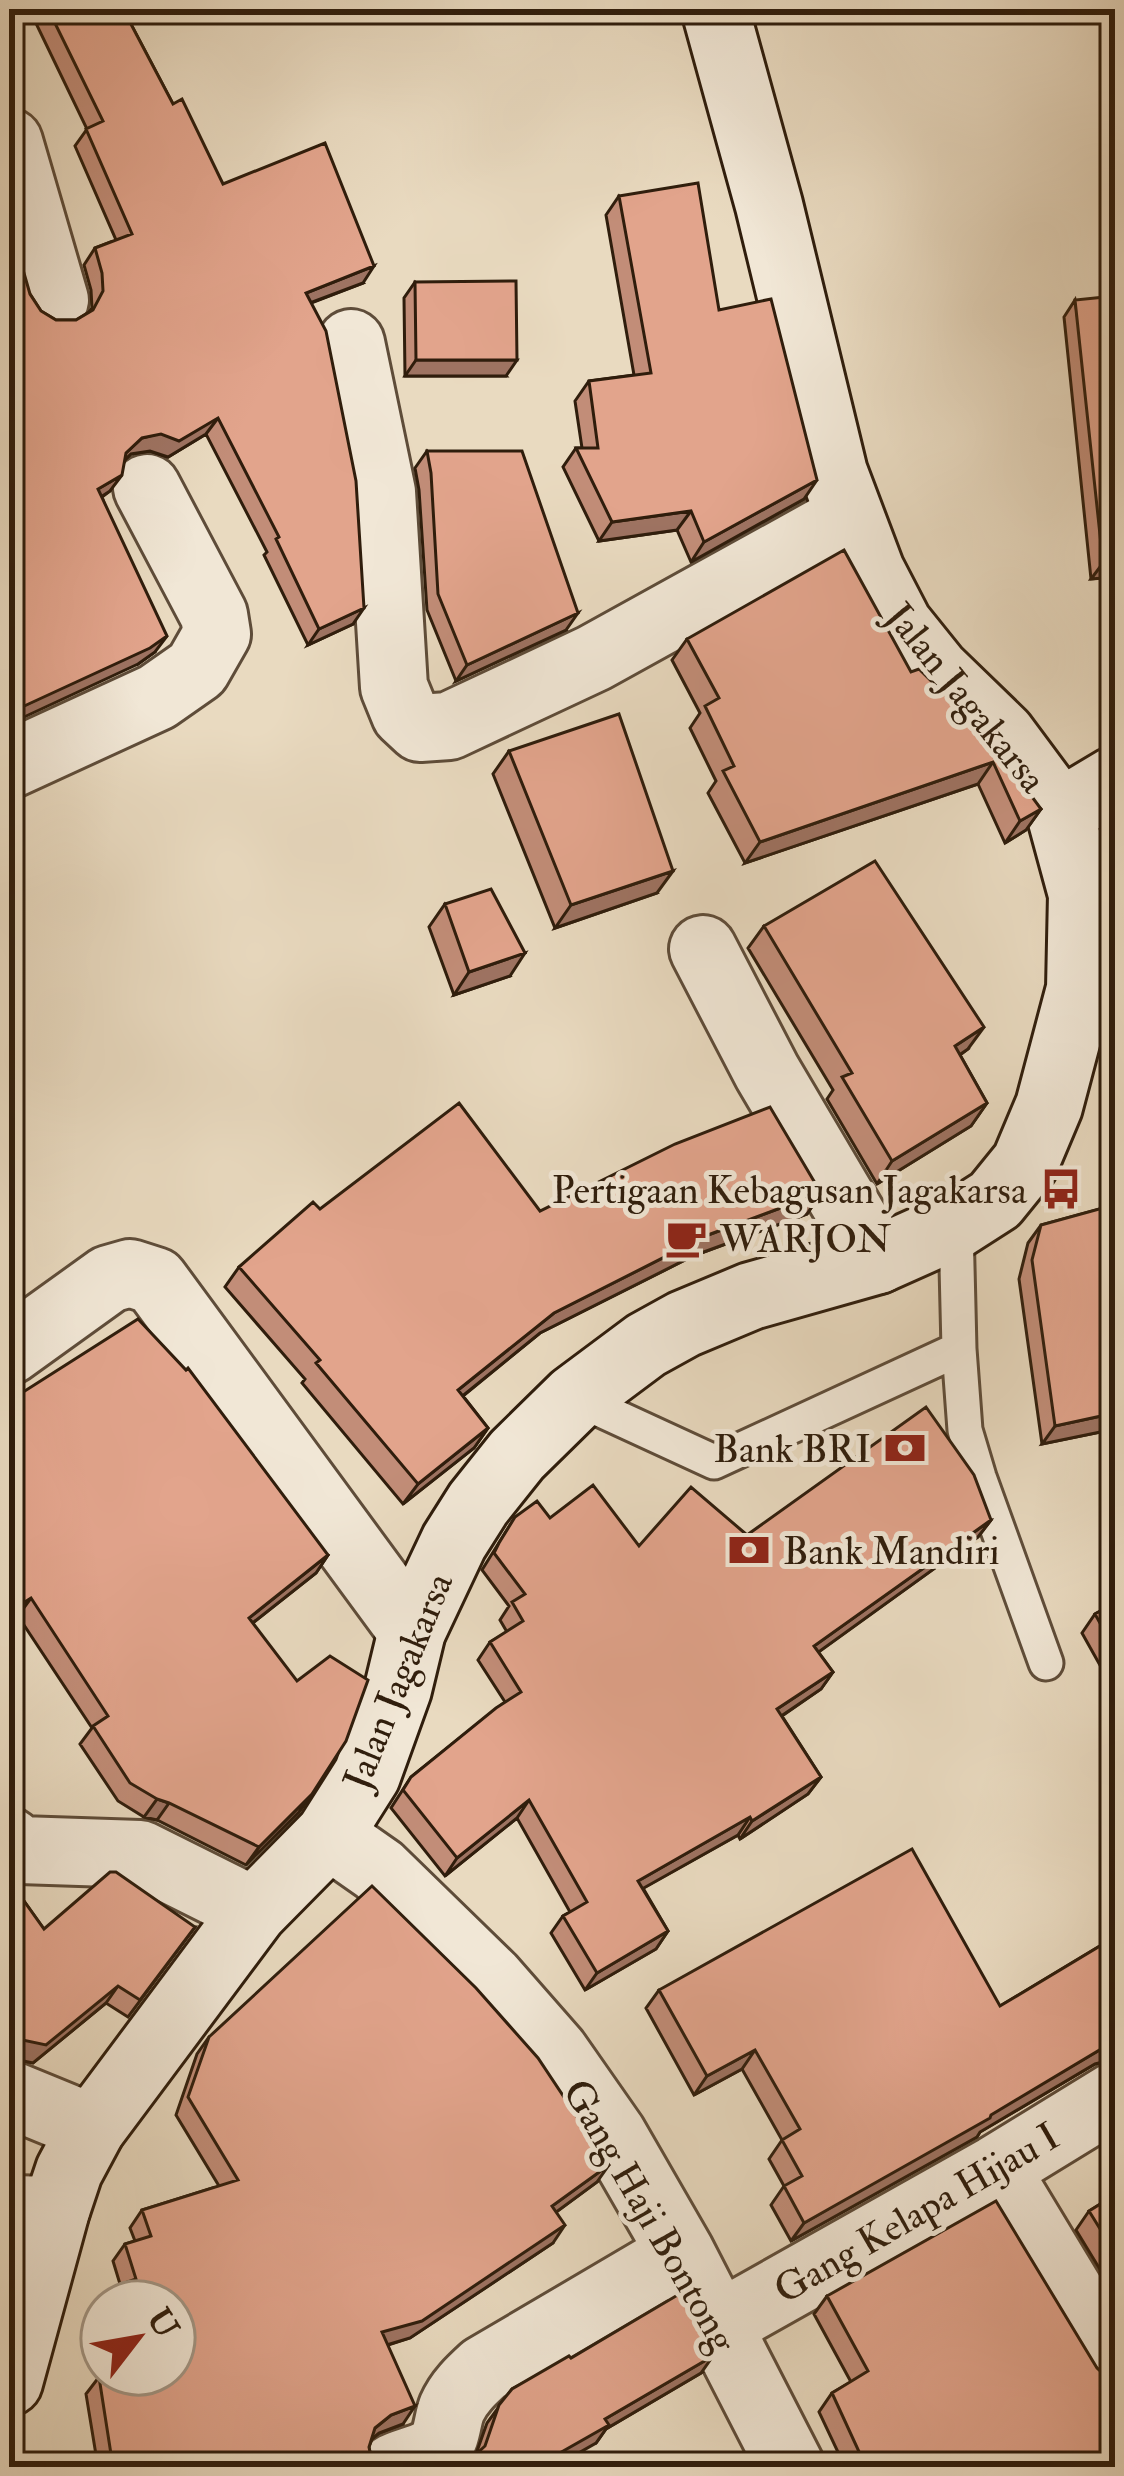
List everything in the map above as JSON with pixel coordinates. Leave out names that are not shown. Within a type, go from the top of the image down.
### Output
[{"type":"street","name":"Jalan Jagakarsa","points":[[12,2359],[32,2210],[69,2171],[92,2128],[254,1911],[328,1835],[367,1775],[398,1689],[412,1631],[454,1542],[517,1455],[575,1398],[646,1346],[751,1296],[878,1260],[956,1225],[995,1200],[1025,1163],[1049,1106],[1080,989],[1088,797],[1002,735],[936,670],[899,625],[872,571],[834,473],[770,206],[715,9]]},
{"type":"street","points":[[9,142],[56,300]]},
{"type":"street","points":[[351,344],[382,492],[394,687],[405,714],[420,728],[449,726],[594,658],[849,517]]},
{"type":"street","points":[[9,765],[157,697],[197,669],[210,650],[217,634],[214,615],[147,488]]},
{"type":"street","points":[[703,949],[767,1072],[878,1260]]},
{"type":"street","points":[[9,1351],[109,1279],[130,1273],[155,1281],[412,1631]]},
{"type":"street","name":"Gang Haji Bontong","points":[[328,1835],[379,1870],[491,1979],[555,2052],[613,2134],[681,2253],[791,2467]]},
{"type":"street","points":[[9,1840],[20,1850],[140,1853],[254,1911]]},
{"type":"street","points":[[9,2094],[92,2128]]},
{"type":"street","name":"Gang Kelapa Hijau I","points":[[717,2326],[996,2169],[1115,2096]]},
{"type":"street","points":[[996,2169],[1115,2366]]},
{"type":"street","points":[[394,2467],[428,2455],[441,2444],[451,2410],[464,2388],[484,2369],[681,2253]]},
{"type":"lane","points":[[956,1225],[965,1430],[1046,1663]]},
{"type":"lane","points":[[575,1398],[714,1462],[959,1349]]},
{"type":"building","points":[[48,9],[123,9],[173,104],[182,99],[223,184],[325,143],[374,266],[306,293],[326,331],[356,481],[364,608],[319,629],[279,537],[218,418],[179,441],[161,434],[142,438],[126,453],[122,475],[98,489],[167,636],[9,713],[9,221],[30,294],[41,311],[56,320],[76,320],[93,310],[103,291],[95,248],[132,234],[86,129],[103,121]]},
{"type":"building","points":[[698,183],[719,310],[771,299],[817,480],[704,542],[691,511],[612,522],[576,448],[598,448],[589,381],[651,373],[619,196]]},
{"type":"building","points":[[516,281],[517,360],[416,360],[415,282]]},
{"type":"building","points":[[1115,296],[1115,562],[1103,563],[1075,300]]},
{"type":"building","points":[[427,451],[522,451],[578,613],[467,665],[438,594]]},
{"type":"building","points":[[844,550],[911,672],[919,669],[989,738],[1041,809],[1020,821],[993,762],[760,842],[723,771],[734,766],[705,706],[719,698],[687,639]]},
{"type":"building","points":[[619,714],[673,871],[571,905],[509,751]]},
{"type":"building","points":[[875,861],[984,1027],[955,1046],[987,1103],[892,1161],[842,1077],[852,1073],[764,926]]},
{"type":"building","points":[[491,889],[525,953],[469,972],[445,904]]},
{"type":"building","points":[[459,1103],[540,1211],[675,1144],[770,1107],[821,1193],[708,1235],[554,1313],[458,1390],[488,1428],[418,1484],[239,1267],[313,1202],[320,1209]]},
{"type":"building","points":[[1115,1186],[1115,1413],[1055,1426],[1032,1260],[1041,1225],[1103,1208]]},
{"type":"building","points":[[138,1319],[188,1368],[328,1555],[249,1618],[297,1681],[330,1656],[368,1680],[346,1741],[312,1794],[259,1847],[130,1783],[93,1726],[108,1716],[31,1598],[9,1612],[9,1401]]},
{"type":"building","points":[[926,1407],[974,1475],[991,1520],[814,1646],[833,1672],[777,1709],[821,1777],[752,1821],[750,1817],[638,1881],[668,1931],[597,1973],[563,1916],[587,1902],[529,1800],[457,1858],[403,1790],[411,1777],[521,1692],[490,1642],[523,1621],[512,1602],[525,1594],[494,1553],[499,1543],[515,1517],[537,1501],[550,1518],[593,1485],[639,1546],[691,1487],[747,1535]]},
{"type":"building","points":[[1115,1603],[1115,1650],[1095,1614]]},
{"type":"building","points":[[912,1849],[1000,2006],[1115,1937],[1115,2043],[804,2223],[784,2186],[802,2176],[782,2140],[800,2129],[755,2050],[707,2076],[659,1990]]},
{"type":"building","points":[[110,1872],[195,1927],[140,2000],[118,1986],[46,2045],[18,2039],[9,2042],[9,1880],[44,1929]]},
{"type":"building","points":[[372,1886],[476,1988],[538,2058],[609,2165],[552,2206],[565,2225],[422,2321],[382,2332],[415,2406],[391,2415],[375,2428],[369,2447],[373,2467],[113,2467],[102,2398],[198,2398],[198,2278],[136,2278],[125,2244],[151,2236],[142,2210],[238,2180],[188,2097],[209,2037]]},
{"type":"building","points":[[1115,2195],[1115,2253],[1089,2211]]},
{"type":"building","points":[[996,2201],[1097,2368],[1115,2382],[1115,2467],[866,2467],[832,2393],[868,2371],[827,2296]]},
{"type":"building","points":[[681,2293],[713,2356],[605,2419],[609,2425],[535,2467],[462,2467],[485,2446],[499,2405],[512,2389]]},
{"type":"place","name":"Pertigaan Kebagusan Jagakarsa","points":[[1061,1189]]},
{"type":"place","name":"WARJON","points":[[686,1238]]},
{"type":"place","name":"Bank BRI","points":[[905,1448]]},
{"type":"place","name":"Bank Mandiri","points":[[749,1550]]}]
